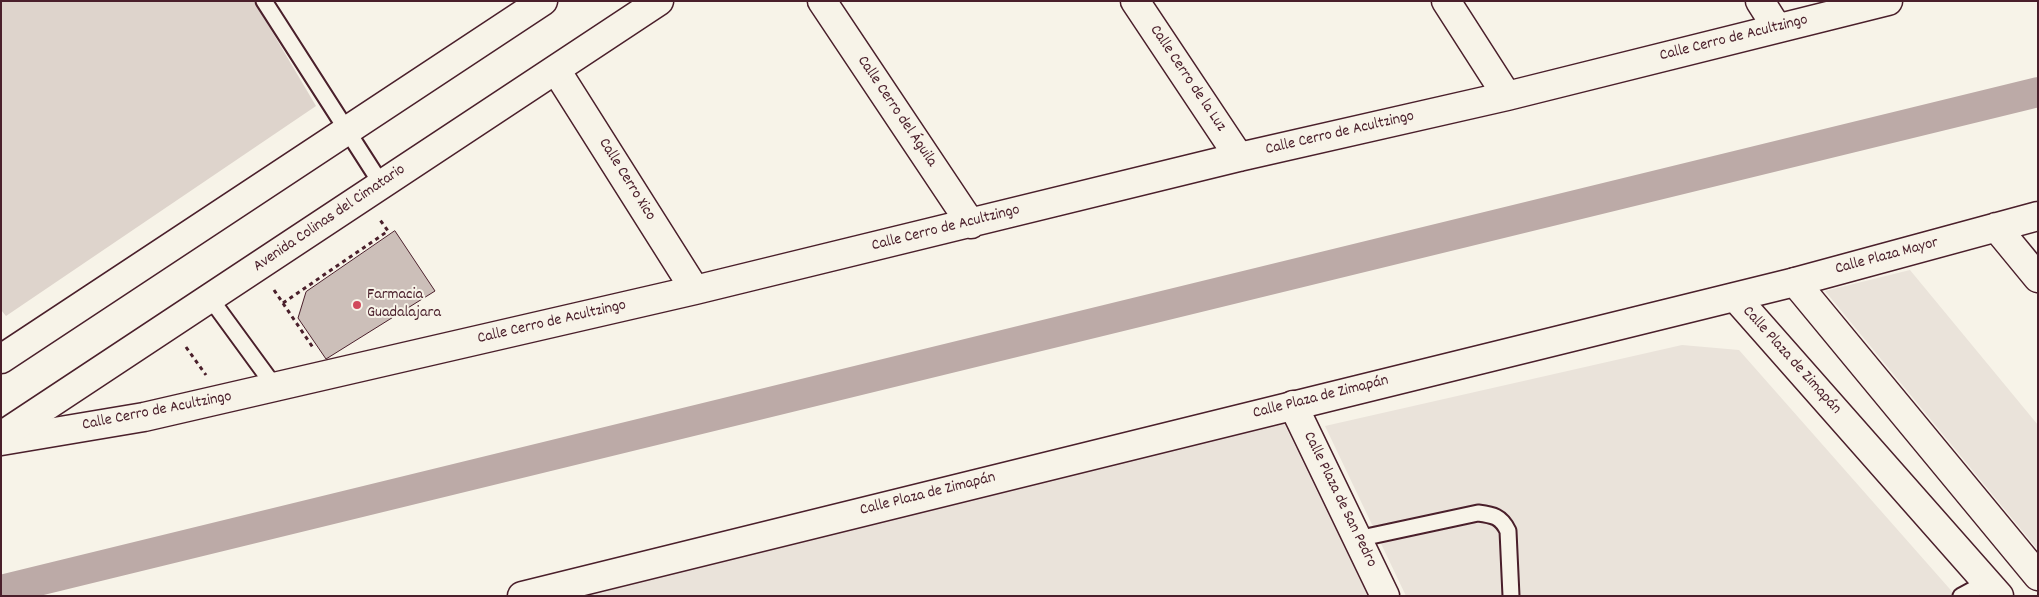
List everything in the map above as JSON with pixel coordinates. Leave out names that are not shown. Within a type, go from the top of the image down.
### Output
[{"type":"street","points":[[1,359],[543,1]]},
{"type":"street","name":"Avenida Colinas del Cimatario","points":[[1,436],[659,1]]},
{"type":"street","name":"Calle Cerro del Águila","points":[[822,1],[971,224]]},
{"type":"street","name":"Calle Cerro de la Luz","points":[[1135,1],[1239,157]]},
{"type":"street","points":[[1446,1],[1507,96]]},
{"type":"street","points":[[1760,1],[1777,28]]},
{"type":"street","name":"Calle Cerro de Acultzingo","points":[[1,441],[144,418],[275,388],[971,224],[1239,157],[1507,96],[1888,1]]},
{"type":"street","name":"Calle Cerro Xico","points":[[556,70],[695,290]]},
{"type":"street","name":"Calle Plaza Mayor","points":[[1736,298],[2038,216]]},
{"type":"street","points":[[1996,227],[2038,278]]},
{"type":"street","points":[[1795,282],[2038,576]]},
{"type":"street","name":"Calle Plaza de Zimapán","points":[[522,596],[566,590],[1293,405],[1736,298],[1993,589]]},
{"type":"street","name":"Calle Plaza de San Pedro","points":[[1293,405],[1385,596]]},
{"type":"lane","points":[[264,1],[347,130],[373,191]]},
{"type":"lane","points":[[210,298],[275,388]]},
{"type":"lane","points":[[1357,538],[1478,514],[1495,516],[1504,522],[1508,531],[1511,596]]},
{"type":"lane","points":[[1961,596],[1993,589]]},
{"type":"path","points":[[283,304],[388,231],[373,191]]},
{"type":"path","points":[[259,266],[331,374]]},
{"type":"path","points":[[170,325],[224,399]]},
{"type":"shaded area","points":[[1,1],[254,1],[316,106],[6,316],[1,310]]},
{"type":"shaded area","points":[[1910,270],[2038,425],[2038,550],[1825,291]]},
{"type":"shaded area","points":[[1682,345],[1739,350],[1956,596],[1406,596],[1325,426]]},
{"type":"shaded area","points":[[1282,419],[1368,596],[576,596]]},
{"type":"building","name":"Farmacia Guadalajara","points":[[395,231],[435,291],[326,359],[298,318],[306,292]]},
{"type":"waterway","points":[[1,590],[2038,92]]},
{"type":"place","name":"Farmacia Guadalajara","points":[[357,305]]}]
